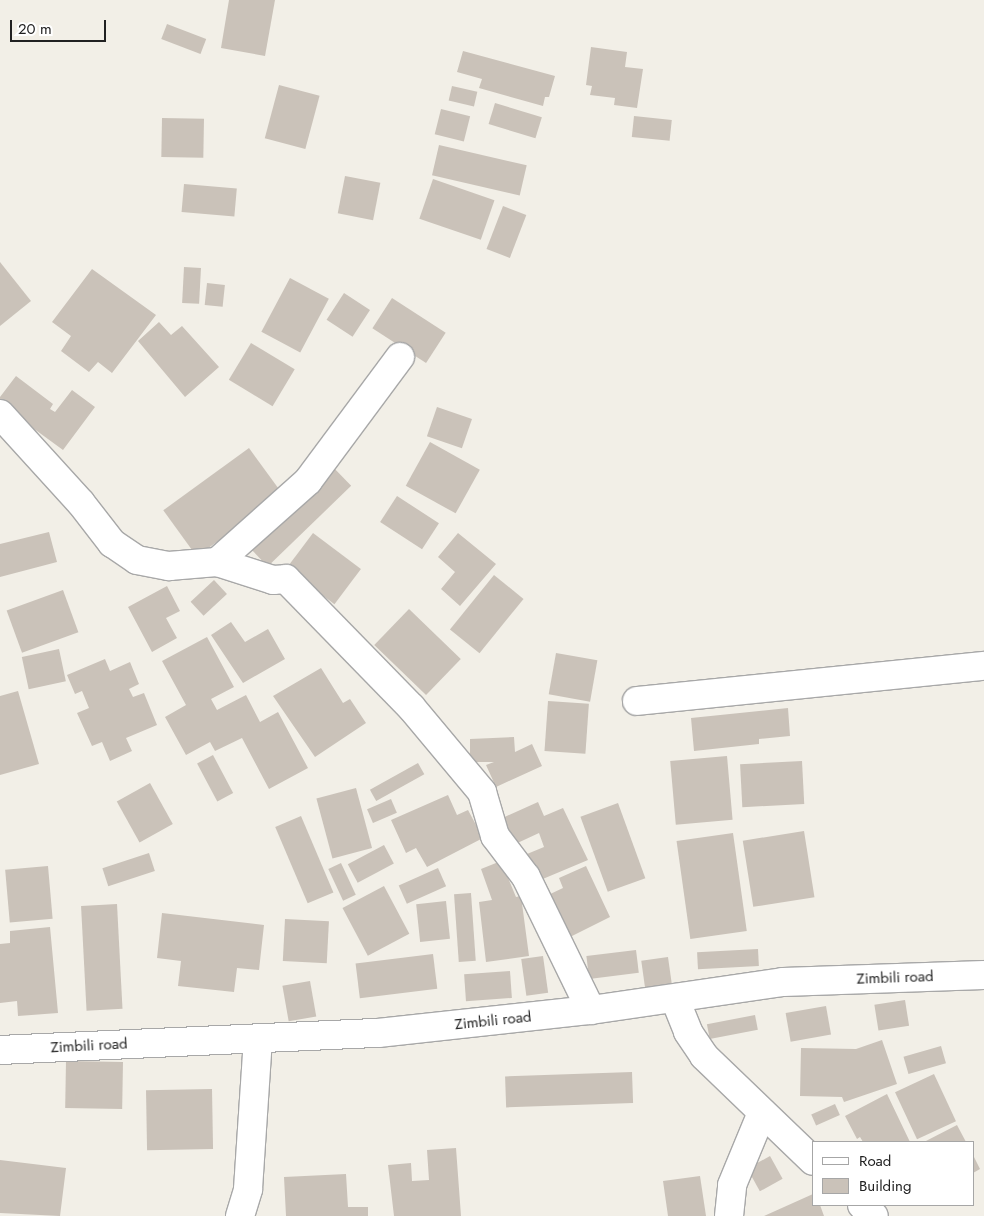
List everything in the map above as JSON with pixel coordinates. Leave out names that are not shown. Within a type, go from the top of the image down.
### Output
[{"type":"street","points":[[217,562],[308,480],[400,357]]},
{"type":"street","points":[[0,414],[81,503],[112,543],[137,560],[168,566],[217,562],[273,580],[286,579],[423,721],[482,792],[495,836],[526,877],[591,1010]]},
{"type":"street","points":[[637,701],[984,666]]},
{"type":"street","name":"Zimbili road","points":[[0,1050],[378,1033],[591,1010],[783,982],[984,975]]},
{"type":"street","points":[[675,998],[688,1032],[704,1056],[761,1114],[812,1160]]},
{"type":"street","points":[[240,1216],[248,1189],[258,1038]]},
{"type":"street","points":[[729,1216],[732,1185],[761,1114]]},
{"type":"street","points":[[863,1206],[874,1216]]},
{"type":"building","points":[[229,0],[275,0],[265,56],[221,48]]},
{"type":"building","points":[[167,24],[206,39],[200,54],[161,39]]},
{"type":"building","points":[[591,47],[627,52],[625,67],[643,69],[637,108],[614,105],[615,98],[590,95],[592,86],[586,85]]},
{"type":"building","points":[[463,51],[555,76],[549,97],[545,97],[543,106],[479,88],[482,79],[457,72]]},
{"type":"building","points":[[279,85],[320,96],[305,149],[265,138]]},
{"type":"building","points":[[452,86],[477,92],[474,106],[449,101]]},
{"type":"building","points":[[495,103],[542,117],[535,138],[489,124]]},
{"type":"building","points":[[441,109],[470,116],[464,141],[435,134]]},
{"type":"building","points":[[634,116],[672,120],[670,141],[632,137]]},
{"type":"building","points":[[162,118],[204,119],[203,158],[161,157]]},
{"type":"building","points":[[439,145],[527,165],[520,195],[432,175]]},
{"type":"building","points":[[345,176],[380,183],[373,220],[338,213]]},
{"type":"building","points":[[433,179],[494,200],[481,240],[419,219]]},
{"type":"building","points":[[184,184],[237,189],[234,217],[182,212]]},
{"type":"building","points":[[503,206],[526,215],[510,258],[487,249]]},
{"type":"building","points":[[0,262],[31,301],[0,326]]},
{"type":"building","points":[[184,267],[201,268],[199,304],[182,303]]},
{"type":"building","points":[[92,269],[156,315],[112,373],[98,362],[89,372],[61,351],[71,336],[52,322]]},
{"type":"building","points":[[290,278],[329,299],[300,353],[261,332]]},
{"type":"building","points":[[207,283],[225,285],[223,307],[205,305]]},
{"type":"building","points":[[344,293],[370,310],[353,337],[327,320]]},
{"type":"building","points":[[392,298],[446,333],[426,363],[372,328]]},
{"type":"building","points":[[159,322],[171,335],[182,326],[219,367],[185,397],[138,341]]},
{"type":"building","points":[[251,343],[295,369],[273,406],[229,380]]},
{"type":"building","points":[[16,376],[53,404],[50,409],[55,412],[72,390],[95,407],[63,450],[0,404],[0,397]]},
{"type":"building","points":[[437,407],[472,419],[462,448],[427,436]]},
{"type":"building","points":[[430,442],[480,470],[456,513],[406,486]]},
{"type":"building","points":[[249,448],[283,494],[197,556],[163,510]]},
{"type":"building","points":[[331,465],[351,486],[268,566],[248,546]]},
{"type":"building","points":[[397,496],[439,523],[422,549],[380,522]]},
{"type":"building","points":[[49,532],[57,562],[0,577],[0,544]]},
{"type":"building","points":[[313,533],[361,569],[334,604],[287,568]]},
{"type":"building","points":[[458,533],[496,564],[460,606],[441,589],[455,572],[438,557]]},
{"type":"building","points":[[494,575],[524,599],[479,653],[450,629]]},
{"type":"building","points":[[214,580],[227,594],[204,616],[191,602]]},
{"type":"building","points":[[167,586],[180,611],[166,618],[177,638],[152,652],[128,607]]},
{"type":"building","points":[[63,590],[78,632],[22,653],[7,611]]},
{"type":"building","points":[[409,609],[461,659],[426,695],[374,645]]},
{"type":"building","points":[[231,622],[245,642],[268,629],[285,659],[243,683],[211,635]]},
{"type":"building","points":[[207,637],[234,687],[211,699],[217,710],[246,695],[260,722],[278,712],[308,768],[269,789],[242,738],[215,751],[210,742],[186,755],[165,717],[186,705],[162,661]]},
{"type":"building","points":[[59,649],[66,681],[29,689],[22,657]]},
{"type":"building","points":[[556,653],[597,660],[590,702],[549,694]]},
{"type":"building","points":[[105,659],[110,671],[130,662],[139,684],[129,689],[133,697],[144,693],[157,725],[126,738],[132,751],[110,761],[102,742],[92,746],[77,713],[89,708],[82,691],[75,694],[67,675]]},
{"type":"building","points":[[321,668],[343,703],[350,699],[366,723],[315,757],[273,696]]},
{"type":"building","points":[[18,691],[39,764],[0,775],[0,696]]},
{"type":"building","points":[[548,701],[589,704],[585,754],[545,751]]},
{"type":"building","points":[[788,708],[790,736],[759,739],[759,744],[694,751],[691,718]]},
{"type":"building","points":[[514,737],[515,752],[532,744],[542,766],[496,787],[486,765],[494,762],[470,762],[470,739]]},
{"type":"building","points":[[213,755],[233,793],[217,801],[197,763]]},
{"type":"building","points":[[727,756],[733,820],[676,825],[670,761]]},
{"type":"building","points":[[802,761],[804,804],[742,807],[740,764]]},
{"type":"building","points":[[418,763],[424,774],[376,801],[370,790]]},
{"type":"building","points":[[150,783],[173,824],[140,843],[117,801]]},
{"type":"building","points":[[356,788],[372,848],[332,858],[316,799]]},
{"type":"building","points":[[448,795],[457,815],[468,810],[483,838],[427,867],[416,848],[406,853],[391,820]]},
{"type":"building","points":[[391,799],[397,813],[373,823],[367,809]]},
{"type":"building","points":[[538,802],[544,816],[563,808],[588,860],[538,881],[527,854],[544,847],[539,833],[511,846],[500,819]]},
{"type":"building","points":[[618,803],[645,878],[608,892],[580,817]]},
{"type":"building","points":[[301,816],[333,892],[308,903],[275,827]]},
{"type":"building","points":[[804,831],[814,897],[753,907],[743,841]]},
{"type":"building","points":[[733,833],[747,931],[690,939],[677,841]]},
{"type":"building","points":[[384,845],[394,864],[358,883],[348,864]]},
{"type":"building","points":[[149,853],[155,871],[108,886],[102,868]]},
{"type":"building","points":[[501,861],[516,897],[521,896],[529,956],[486,962],[479,902],[492,900],[481,869]]},
{"type":"building","points":[[341,863],[356,895],[343,901],[328,869]]},
{"type":"building","points":[[48,866],[53,919],[10,923],[5,870]]},
{"type":"building","points":[[586,866],[610,917],[566,939],[546,896],[563,888],[559,878]]},
{"type":"building","points":[[438,868],[446,886],[407,904],[399,885]]},
{"type":"building","points":[[384,886],[409,934],[368,956],[343,908]]},
{"type":"building","points":[[471,893],[476,961],[459,962],[454,894]]},
{"type":"building","points":[[446,901],[450,939],[420,942],[416,904]]},
{"type":"building","points":[[117,904],[122,1009],[87,1011],[81,906]]},
{"type":"building","points":[[162,913],[264,925],[259,970],[237,968],[234,992],[178,986],[181,961],[157,958]]},
{"type":"building","points":[[285,919],[329,921],[327,963],[283,961]]},
{"type":"building","points":[[50,927],[58,1013],[18,1016],[17,1001],[0,1003],[0,944],[10,943],[10,931]]},
{"type":"building","points":[[758,949],[759,966],[698,969],[697,952]]},
{"type":"building","points":[[636,950],[639,973],[589,979],[586,956]]},
{"type":"building","points":[[433,954],[437,989],[360,998],[356,964]]},
{"type":"building","points":[[543,956],[548,993],[526,996],[521,959]]},
{"type":"building","points":[[668,957],[672,986],[645,989],[641,961]]},
{"type":"building","points":[[510,971],[512,998],[466,1001],[464,974]]},
{"type":"building","points":[[310,981],[316,1016],[289,1021],[282,986]]},
{"type":"building","points":[[905,1000],[909,1026],[878,1031],[874,1005]]},
{"type":"building","points":[[826,1006],[831,1035],[791,1042],[786,1013]]},
{"type":"building","points":[[755,1015],[758,1030],[710,1039],[707,1024]]},
{"type":"building","points":[[882,1040],[897,1084],[844,1102],[842,1097],[800,1096],[801,1048],[856,1049]]},
{"type":"building","points":[[941,1046],[946,1063],[908,1074],[904,1057]]},
{"type":"building","points":[[66,1061],[123,1062],[122,1109],[65,1108]]},
{"type":"building","points":[[632,1072],[633,1103],[506,1107],[505,1076]]},
{"type":"building","points":[[934,1074],[956,1121],[917,1139],[895,1092]]},
{"type":"building","points":[[212,1089],[213,1149],[147,1150],[146,1090]]},
{"type":"building","points":[[887,1094],[910,1141],[862,1141],[860,1137],[857,1139],[845,1116]]},
{"type":"building","points":[[835,1104],[840,1115],[816,1126],[811,1115]]},
{"type":"building","points":[[957,1125],[965,1141],[926,1141]]},
{"type":"building","points":[[456,1148],[461,1216],[394,1216],[388,1165],[411,1163],[412,1181],[429,1180],[427,1150]]},
{"type":"building","points":[[770,1156],[783,1179],[760,1191],[747,1169]]},
{"type":"building","points":[[974,1157],[980,1169],[974,1172]]},
{"type":"building","points":[[0,1160],[66,1168],[60,1216],[0,1213]]},
{"type":"building","points":[[346,1174],[348,1207],[368,1207],[368,1216],[286,1216],[284,1177]]},
{"type":"building","points":[[700,1176],[706,1216],[668,1216],[663,1181]]},
{"type":"building","points":[[812,1194],[812,1206],[820,1206],[824,1216],[764,1216]]}]
